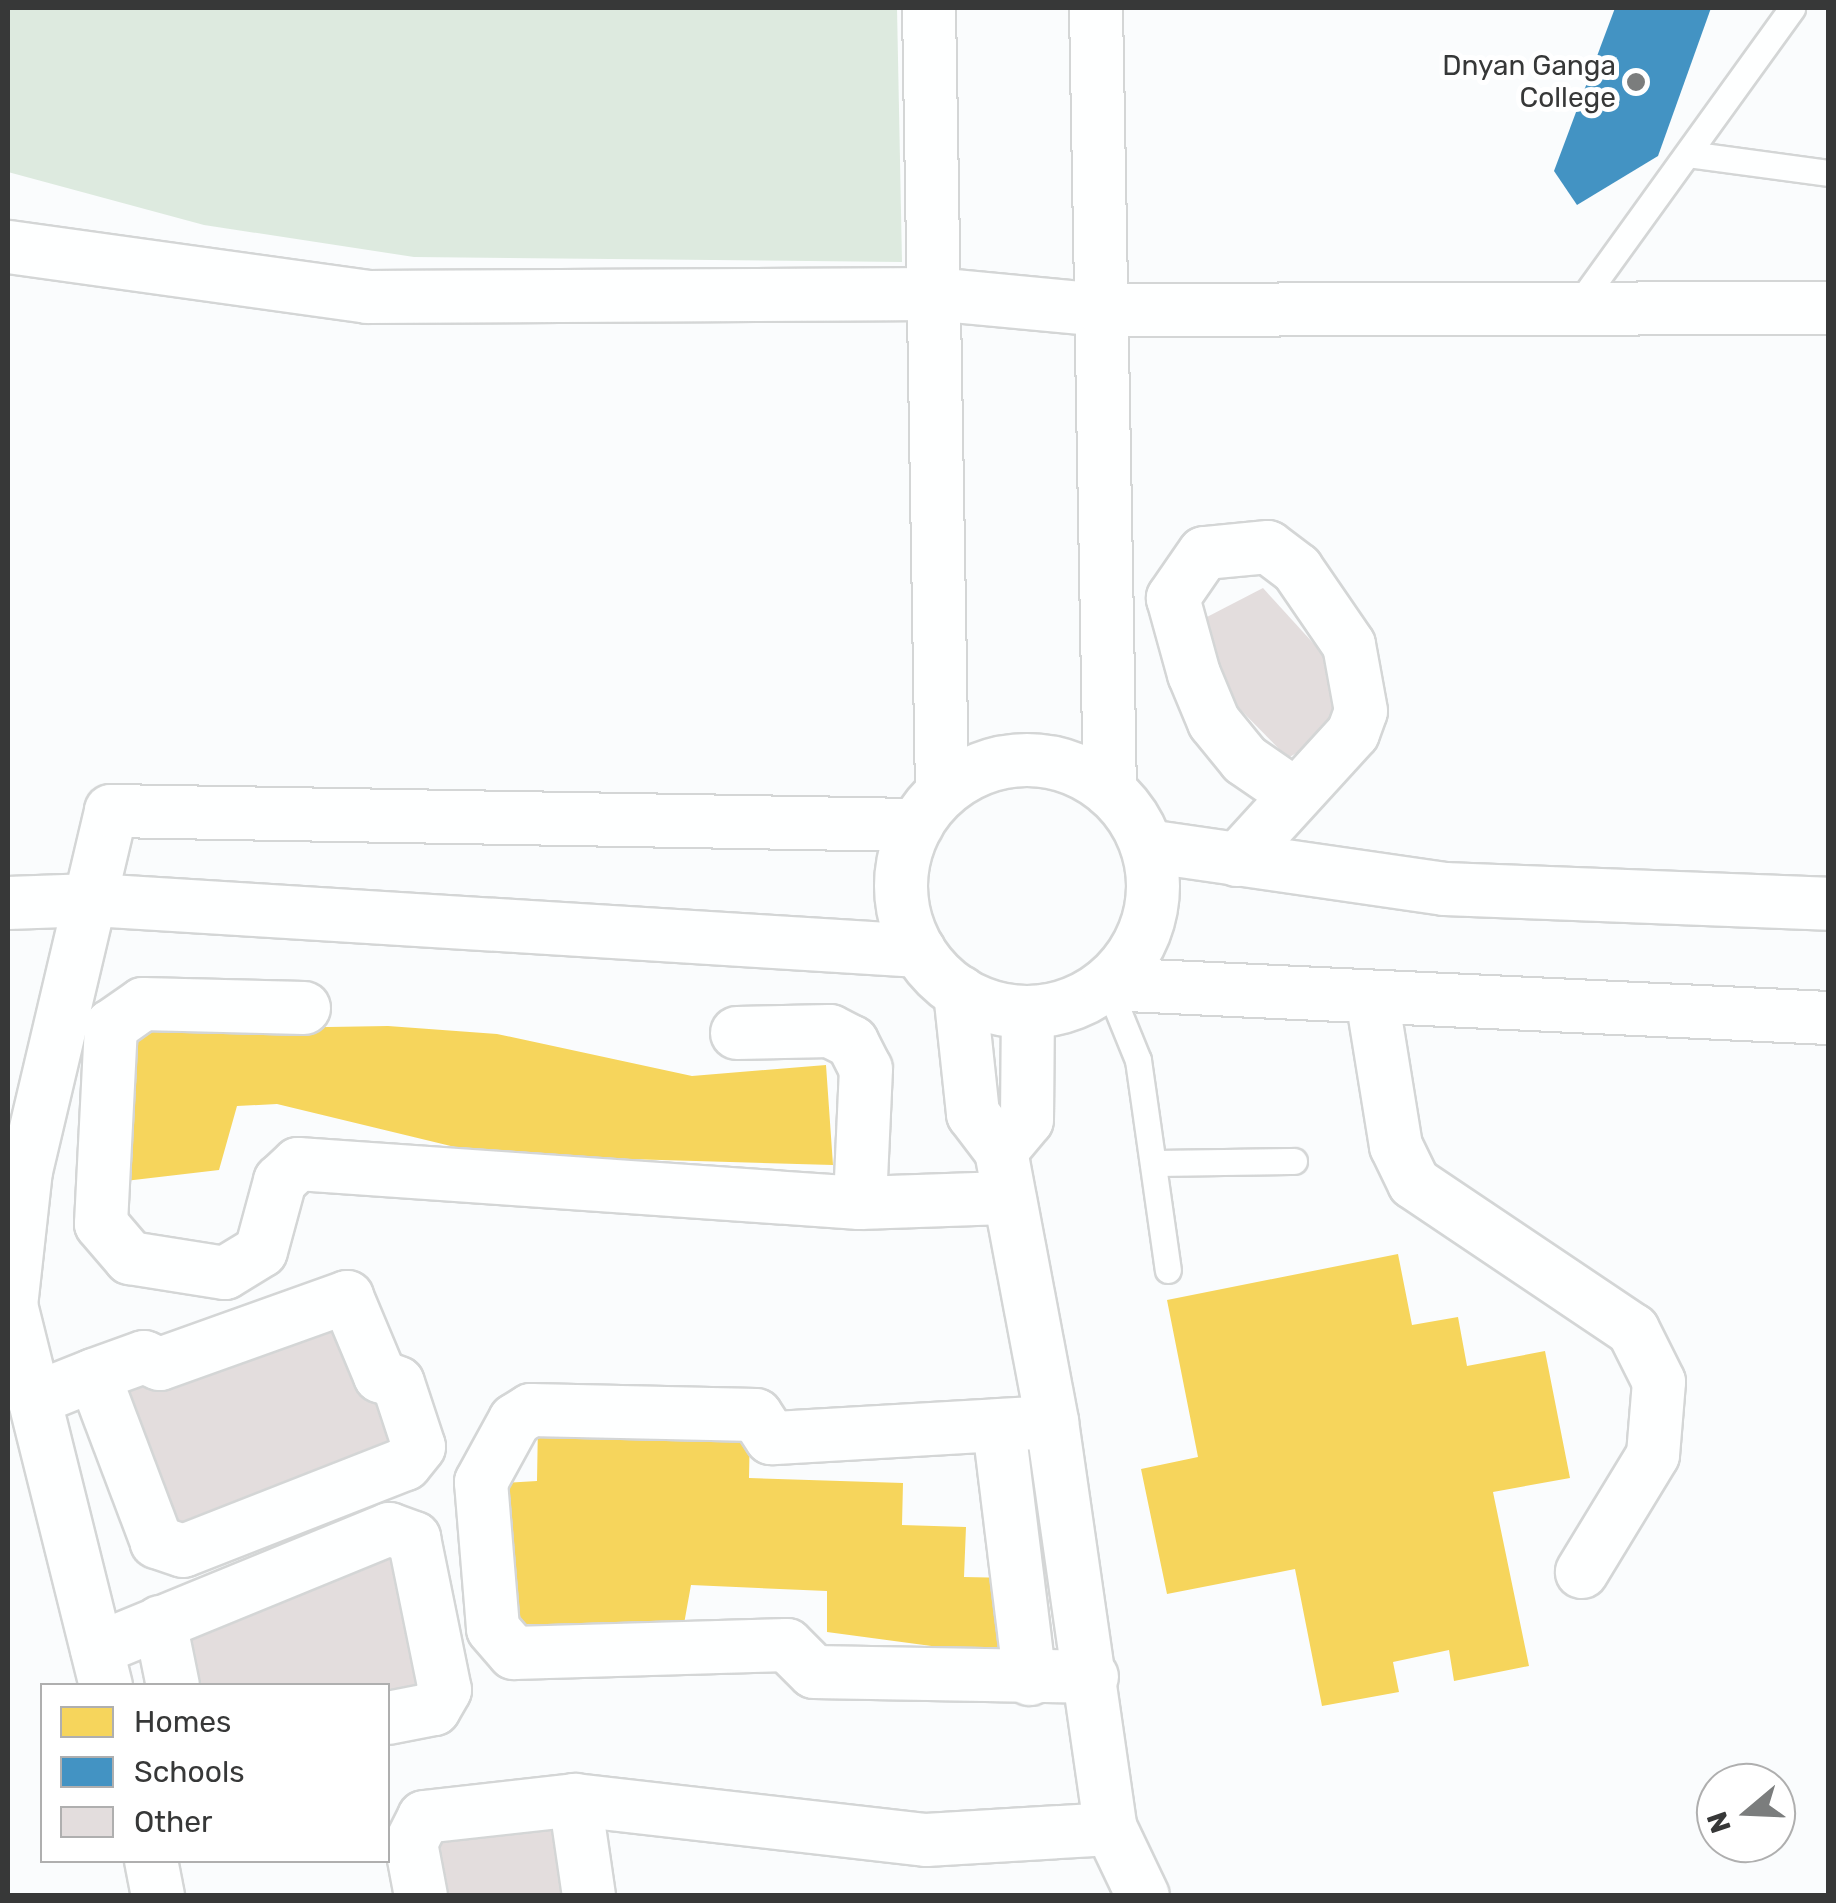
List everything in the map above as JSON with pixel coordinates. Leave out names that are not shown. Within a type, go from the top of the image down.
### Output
[{"type":"street","points":[[390,1718],[434,1709],[445,1690],[414,1538],[389,1528],[160,1622],[102,1667],[11,1306],[26,1171],[110,812],[929,808],[990,766],[1045,760],[1110,791],[1147,846],[1149,921],[1107,984],[1070,1005],[1028,1013],[960,992],[919,951],[903,910],[902,867],[929,808],[933,294],[929,8]]},
{"type":"street","points":[[1096,8],[1110,791]]},
{"type":"street","points":[[8,247],[367,297],[933,294],[1102,310],[1828,308]]},
{"type":"street","points":[[1237,860],[1293,793],[1353,732],[1361,711],[1348,645],[1297,569],[1268,547],[1204,553],[1178,579],[1174,598],[1194,674],[1214,722],[1245,760],[1293,793]]},
{"type":"street","points":[[1147,846],[1445,889],[1828,904]]},
{"type":"street","points":[[8,903],[92,900],[919,951]]},
{"type":"street","points":[[1107,984],[1828,1018]]},
{"type":"street","points":[[960,992],[973,1114],[1003,1175],[1052,1422],[1092,1676],[1111,1829],[1142,1896]]},
{"type":"street","points":[[1372,998],[1396,1146],[1414,1183],[1633,1330],[1659,1382],[1653,1456],[1582,1572]]},
{"type":"street","points":[[304,1008],[143,1004],[111,1026],[101,1224],[130,1258],[225,1273],[261,1251],[280,1181],[298,1164],[860,1203],[1003,1175]]},
{"type":"street","points":[[1003,1175],[1026,1120],[1028,1013]]},
{"type":"street","points":[[736,1033],[830,1031],[852,1042],[866,1069],[860,1203]]},
{"type":"street","points":[[34,1399],[94,1375],[144,1357],[160,1364],[347,1297],[380,1376],[398,1382],[419,1447],[405,1464],[183,1550],[157,1542],[94,1375]]},
{"type":"street","points":[[1052,1422],[771,1438],[756,1415],[531,1410],[515,1420],[482,1482],[493,1629],[514,1654],[787,1644],[814,1672],[1030,1679],[1092,1676]]},
{"type":"street","points":[[999,1428],[1030,1679]]},
{"type":"street","points":[[160,1622],[172,1683]]},
{"type":"street","points":[[421,1896],[411,1843],[424,1816],[576,1800],[926,1840],[1111,1829]]},
{"type":"street","points":[[576,1800],[589,1896]]},
{"type":"street","points":[[152,1863],[158,1896]]},
{"type":"lane","points":[[1575,309],[1792,8]]},
{"type":"lane","points":[[1688,154],[1828,173]]},
{"type":"lane","points":[[1107,984],[1138,1060],[1168,1270]]},
{"type":"lane","points":[[1153,1162],[1294,1161]]},
{"type":"shaded area","points":[[8,8],[897,8],[902,262],[414,257],[204,225],[8,172]]},
{"type":"building: Homes","points":[[388,1026],[497,1034],[692,1076],[826,1065],[833,1165],[488,1155],[277,1104],[237,1106],[219,1170],[108,1183],[136,1030]]},
{"type":"building: Homes","points":[[1398,1254],[1412,1325],[1458,1317],[1467,1366],[1545,1351],[1570,1478],[1493,1492],[1529,1666],[1454,1681],[1449,1650],[1393,1662],[1399,1692],[1322,1706],[1295,1569],[1167,1594],[1141,1469],[1198,1457],[1167,1300]]},
{"type":"building: Homes","points":[[538,1421],[750,1427],[749,1478],[903,1483],[902,1525],[966,1527],[964,1577],[1013,1578],[1006,1656],[827,1632],[827,1591],[691,1585],[684,1624],[508,1624],[503,1483],[537,1481]]},
{"type":"building: Schools","name":"Dnyan Ganga College","points":[[1615,8],[1711,8],[1658,156],[1577,205],[1554,171]]},
{"type":"building: Other","points":[[1263,588],[1324,655],[1339,728],[1288,758],[1225,694],[1205,618]]},
{"type":"building: Other","points":[[342,1302],[392,1446],[181,1528],[128,1386]]},
{"type":"building: Other","points":[[396,1547],[424,1692],[390,1691],[390,1683],[196,1683],[186,1623]]},
{"type":"building: Other","points":[[564,1817],[575,1896],[440,1896],[430,1834]]},
{"type":"place","name":"Dnyan Ganga College","points":[[1636,82]]}]
